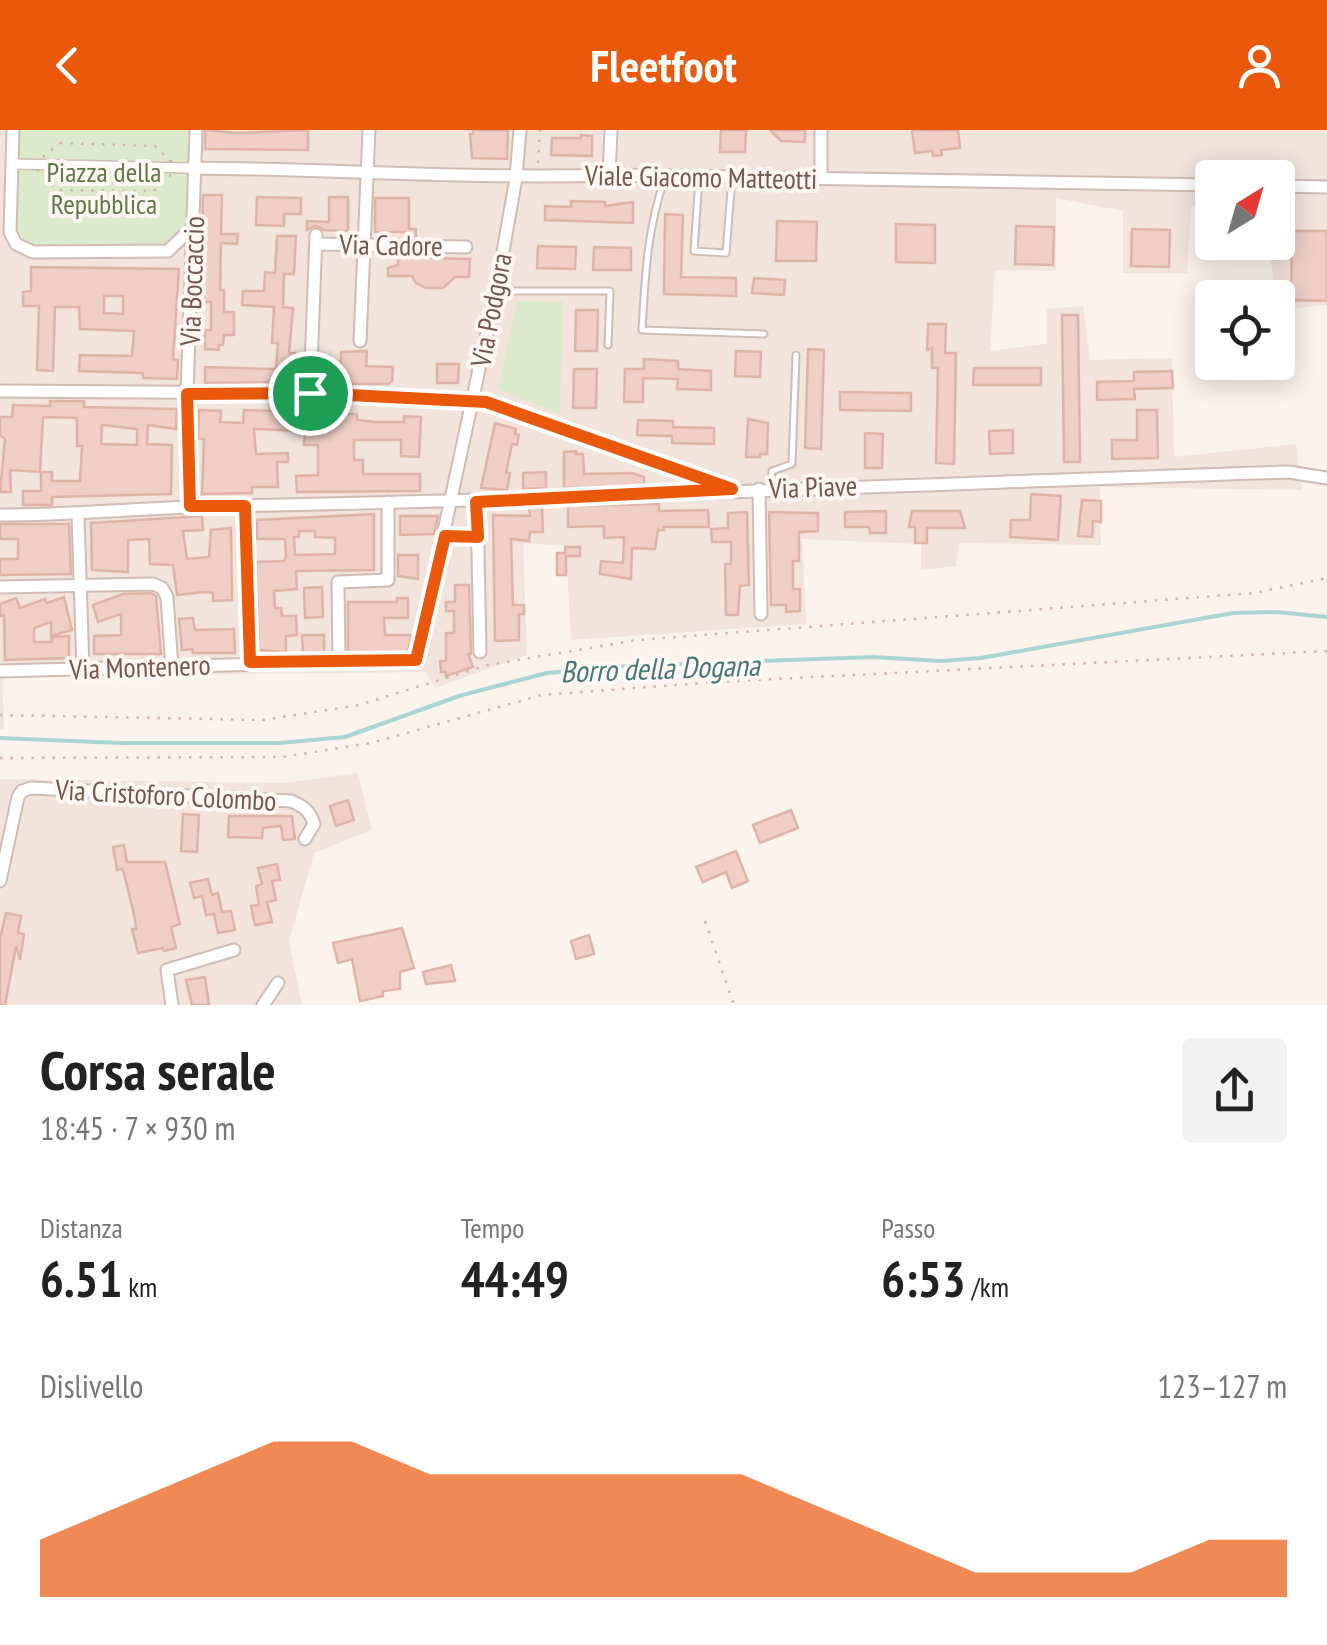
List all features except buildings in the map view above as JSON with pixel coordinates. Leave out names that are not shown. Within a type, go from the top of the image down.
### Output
[{"type":"street","points":[[13,130],[8,164],[10,232],[16,244],[32,252],[168,251],[194,226]]},
{"type":"street","name":"Via Boccaccio","points":[[190,506],[187,394],[196,130]]},
{"type":"street","points":[[360,341],[369,130]]},
{"type":"street","name":"Via Podgora","points":[[453,502],[496,291],[516,178],[520,130]]},
{"type":"street","points":[[610,174],[611,130]]},
{"type":"street","points":[[820,178],[821,130]]},
{"type":"street","points":[[8,164],[193,168]]},
{"type":"street","name":"Viale Giacomo Matteotti","points":[[193,168],[367,170],[516,178],[610,174],[1195,182]]},
{"type":"street","points":[[1295,186],[1327,186]]},
{"type":"street","name":"Via Cadore","points":[[310,393],[316,240],[466,247]]},
{"type":"street","points":[[0,391],[310,393],[486,402],[732,489]]},
{"type":"street","name":"Via Piave","points":[[0,516],[78,516],[190,506],[476,502],[732,489],[1289,472],[1327,478]]},
{"type":"street","points":[[760,614],[766,489]]},
{"type":"street","points":[[339,662],[338,582],[388,580],[388,502]]},
{"type":"street","name":"Via Montenero","points":[[0,671],[416,660],[453,502]]},
{"type":"street","points":[[476,502],[480,652]]},
{"type":"street","points":[[245,506],[250,662]]},
{"type":"street","points":[[78,516],[83,670]]},
{"type":"street","points":[[445,536],[478,537]]},
{"type":"street","points":[[0,586],[153,584],[162,588],[167,598],[172,668]]},
{"type":"street","name":"Via Cristoforo Colombo","points":[[0,882],[18,797],[31,788],[291,801],[303,806],[314,824],[305,839]]},
{"type":"street","points":[[172,1005],[167,974],[171,966],[234,950]]},
{"type":"street","points":[[264,1005],[278,983]]},
{"type":"lane","points":[[666,176],[654,208],[648,242],[642,330],[764,334]]},
{"type":"lane","points":[[699,176],[694,251],[726,253],[732,177]]},
{"type":"lane","points":[[496,291],[610,291],[608,346]]},
{"type":"lane","points":[[766,489],[772,471],[792,464],[796,355]]},
{"type":"path","points":[[538,165],[540,130]]},
{"type":"path","points":[[0,715],[263,720],[359,704],[488,665],[637,640],[1254,592],[1327,578]]},
{"type":"path","points":[[0,758],[282,757],[371,744],[542,695],[717,682],[1327,652]]},
{"type":"path","points":[[705,920],[734,1005]]},
{"type":"shaded area","points":[[0,130],[1327,130],[1327,305],[1295,308],[1295,280],[1274,280],[1271,260],[1295,260],[1295,160],[1195,160],[1195,206],[1191,206],[1187,273],[1123,273],[1123,211],[1056,198],[1056,271],[995,270],[990,351],[1046,344],[1046,309],[1083,306],[1090,360],[1172,358],[1174,457],[1296,444],[1302,490],[1100,487],[1101,545],[959,543],[956,566],[921,570],[921,544],[802,539],[806,624],[571,640],[566,546],[523,543],[527,655],[435,688],[426,672],[2,677],[4,730],[0,729]]},
{"type":"shaded area","points":[[358,773],[372,830],[314,853],[289,941],[302,1005],[0,1005],[0,779],[284,783]]},
{"type":"green space","name":"Piazza della Repubblica","points":[[20,130],[191,130],[187,227],[166,246],[36,245],[22,238],[17,228]]},
{"type":"green space","points":[[517,301],[563,301],[560,414],[498,389]]},
{"type":"waterway","name":"Borro della Dogana","points":[[0,738],[280,743],[345,737],[462,695],[547,673],[873,657],[941,661],[981,658],[1233,613],[1327,617]]},
{"type":"route","points":[[310,393],[486,402],[732,489],[476,502],[478,537],[445,536],[416,660],[250,662],[245,506],[190,506],[187,394],[310,393]]}]
